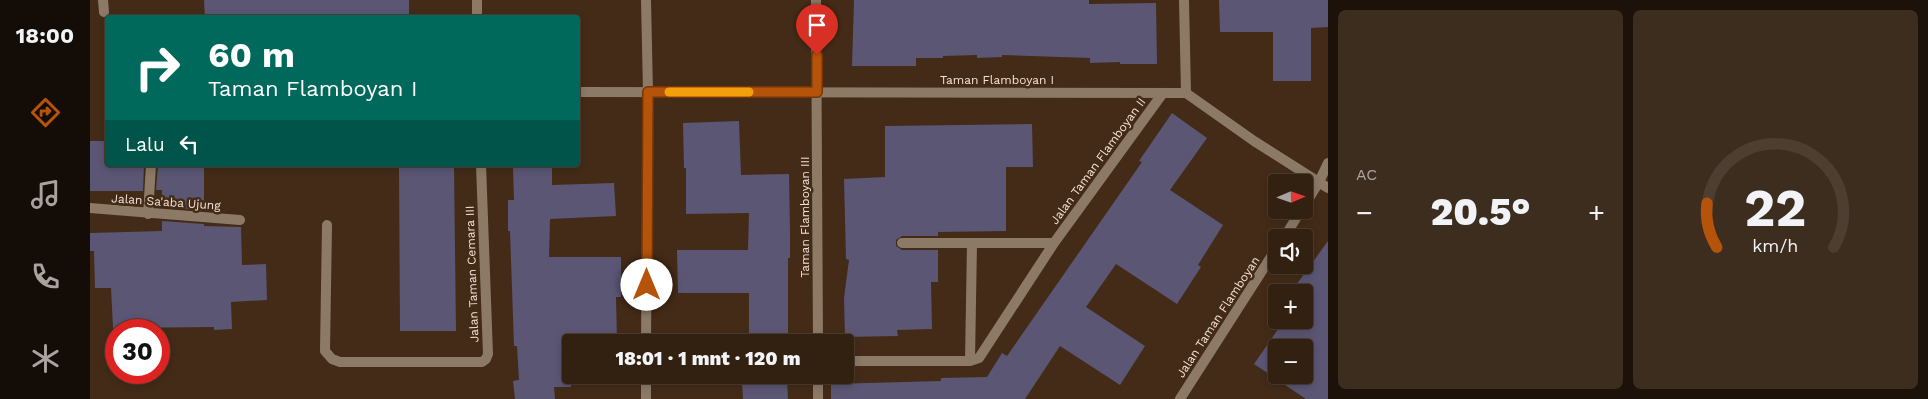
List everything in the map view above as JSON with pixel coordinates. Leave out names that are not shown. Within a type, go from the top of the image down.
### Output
[{"type":"street","points":[[103,0],[104,12]]},
{"type":"street","points":[[477,0],[477,15]]},
{"type":"street","points":[[646,0],[648,92],[646,334]]},
{"type":"street","name":"Taman Flamboyan III","points":[[816,0],[818,334]]},
{"type":"street","points":[[1184,0],[1186,92],[1254,141],[1324,185]]},
{"type":"street","name":"Taman Flamboyan I","points":[[580,92],[1186,92]]},
{"type":"street","name":"Jalan Taman Flamboyan II","points":[[970,361],[979,358],[1054,244],[1163,93]]},
{"type":"street","points":[[1313,197],[1324,185],[1328,164]]},
{"type":"street","points":[[148,214],[151,167]]},
{"type":"street","name":"Jalan Taman Cemara III","points":[[327,225],[325,351],[332,358],[340,362],[482,362],[488,354],[481,167]]},
{"type":"street","name":"Jalan Sa'aba Ujung","points":[[90,208],[240,220]]},
{"type":"street","name":"Jalan Taman Flamboyan II","points":[[902,244],[1054,244]]},
{"type":"street","points":[[854,361],[970,361],[972,244]]},
{"type":"street","name":"Jalan Taman Flamboyan","points":[[1180,399],[1268,262]]},
{"type":"street","points":[[646,384],[646,399]]},
{"type":"street","points":[[818,384],[818,399]]},
{"type":"building","points":[[204,0],[409,0],[409,15],[205,15]]},
{"type":"building","points":[[854,0],[1089,0],[1089,4],[1156,3],[1157,64],[1090,63],[1090,58],[1002,55],[1002,57],[977,58],[977,55],[916,58],[916,66],[852,66]]},
{"type":"building","points":[[1219,0],[1328,0],[1328,27],[1311,28],[1311,81],[1273,81],[1273,32],[1220,32]]},
{"type":"building","points":[[1172,113],[1207,138],[1170,190],[1223,225],[1198,265],[1201,267],[1177,304],[1116,264],[1086,307],[1145,346],[1120,385],[1060,346],[1025,399],[831,399],[831,384],[941,381],[941,378],[987,377],[1002,353],[1007,356],[1142,162],[1139,161]]},
{"type":"building","points":[[739,121],[741,175],[789,174],[790,258],[788,258],[788,334],[749,334],[749,293],[678,293],[677,250],[748,250],[749,213],[686,214],[686,168],[684,168],[683,123]]},
{"type":"building","points":[[1032,124],[1033,167],[1006,167],[1006,231],[938,232],[938,236],[902,236],[896,240],[896,246],[902,250],[938,250],[938,282],[931,282],[932,329],[897,330],[898,336],[854,337],[854,334],[845,334],[844,298],[849,260],[846,259],[844,179],[885,177],[885,126]]},
{"type":"building","points":[[90,141],[105,141],[105,167],[144,167],[143,191],[90,191]]},
{"type":"building","points":[[158,167],[204,167],[204,210],[162,207],[162,190],[156,190]]},
{"type":"building","points":[[399,167],[454,167],[456,331],[400,331]]},
{"type":"building","points":[[552,167],[552,185],[614,183],[616,216],[550,219],[549,257],[621,257],[621,297],[616,297],[617,334],[562,334],[562,384],[571,384],[571,387],[554,387],[555,399],[515,399],[513,381],[519,380],[517,346],[514,346],[510,231],[508,231],[508,200],[514,200],[513,168]]},
{"type":"building","points":[[162,221],[204,224],[204,226],[241,227],[242,265],[266,264],[267,300],[231,302],[232,329],[214,330],[214,327],[170,327],[170,319],[113,319],[111,288],[95,288],[94,251],[90,251],[90,233],[162,231]]},
{"type":"building","points":[[1328,241],[1328,399],[1306,399],[1284,384],[1313,384],[1313,339],[1271,339],[1278,329],[1313,329],[1313,284],[1297,284],[1304,274],[1313,274],[1313,262]]},
{"type":"building","points":[[1268,344],[1268,373],[1254,364]]},
{"type":"building","points":[[742,384],[787,384],[788,399],[743,399]]},
{"type":"slow traffic","points":[[669,92],[749,92]]},
{"type":"route","points":[[647,285],[648,92],[817,92],[817,55]]}]
